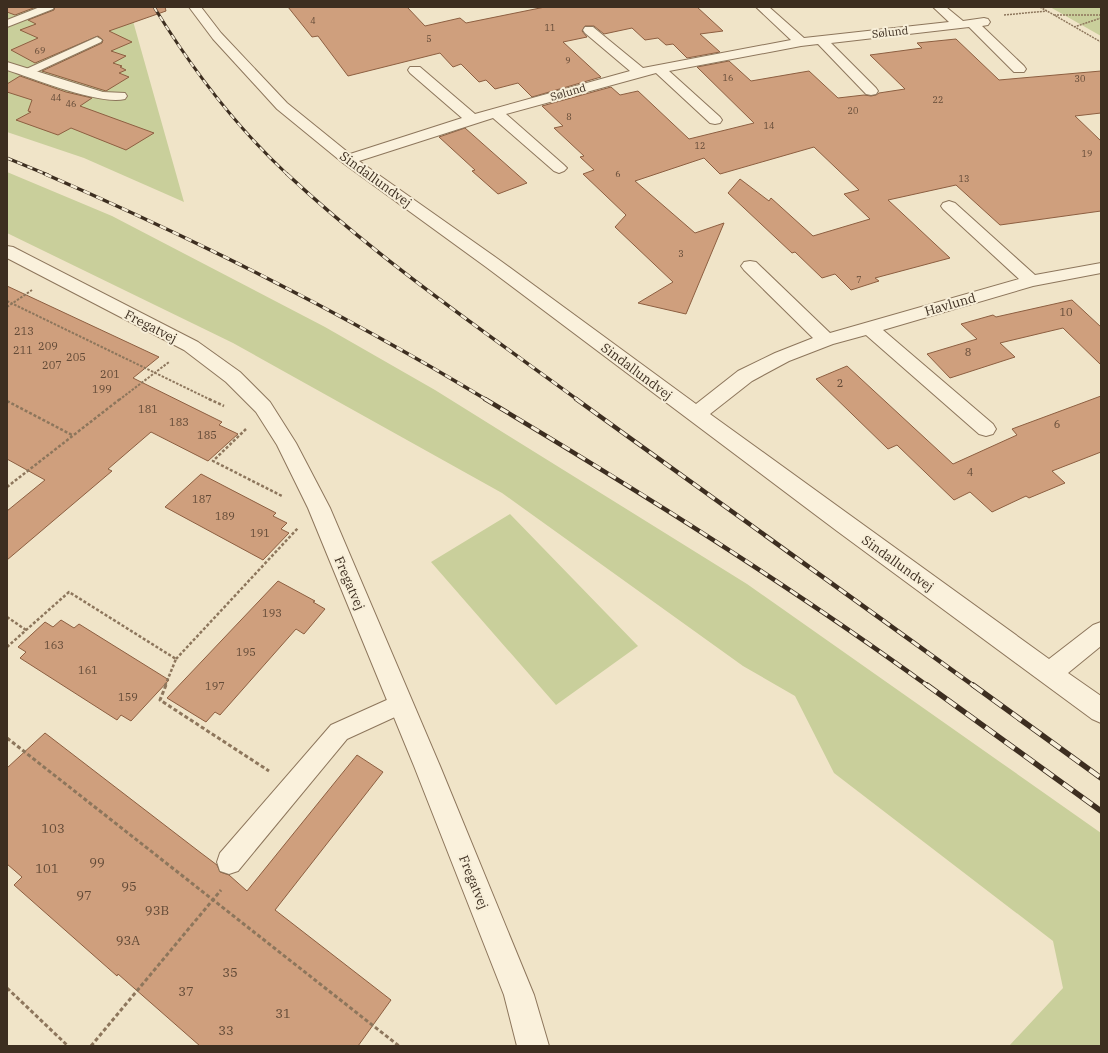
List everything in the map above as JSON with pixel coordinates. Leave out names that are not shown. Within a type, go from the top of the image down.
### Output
[{"type":"street","name":"Sindallundvej","points":[[195,7],[217,36],[282,106],[348,160],[492,263],[851,530],[1101,711]]},
{"type":"street","points":[[762,7],[801,42]]},
{"type":"street","points":[[939,7],[971,23],[1019,69]]},
{"type":"street","name":"Sølund","points":[[348,160],[472,119],[640,72],[801,42],[971,23]]},
{"type":"street","points":[[589,30],[640,72]]},
{"type":"street","points":[[821,40],[871,91]]},
{"type":"street","points":[[7,66],[102,96],[120,96]]},
{"type":"street","points":[[659,69],[715,120]]},
{"type":"street","points":[[415,70],[472,119]]},
{"type":"street","points":[[496,113],[559,168]]},
{"type":"street","points":[[949,206],[1031,280]]},
{"type":"street","name":"Fregatvej","points":[[7,251],[191,346],[233,378],[263,408],[286,443],[319,508],[427,766],[516,988],[533,1046]]},
{"type":"street","points":[[750,266],[826,340]]},
{"type":"street","name":"Havlund","points":[[696,415],[745,376],[782,357],[868,326],[1031,280],[1094,269],[1101,283]]},
{"type":"street","points":[[868,326],[986,429]]},
{"type":"street","points":[[1049,673],[1101,632]]},
{"type":"lane","points":[[7,24],[49,7]]},
{"type":"lane","points":[[28,72],[97,40]]},
{"type":"lane","points":[[229,862],[339,732],[400,704]]},
{"type":"path","points":[[1040,7],[1101,42]]},
{"type":"path","points":[[971,23],[990,16],[1047,11]]},
{"type":"path","points":[[1053,15],[1101,15]]},
{"type":"path","points":[[1074,27],[1101,18]]},
{"type":"path","points":[[7,301],[225,406]]},
{"type":"path","points":[[7,487],[72,435],[191,346]]},
{"type":"path","points":[[7,401],[72,435]]},
{"type":"path","points":[[244,423],[248,428],[213,461],[284,497]]},
{"type":"path","points":[[292,787],[160,700],[176,659],[303,523],[319,508]]},
{"type":"path","points":[[7,648],[69,592],[176,659]]},
{"type":"path","points":[[7,617],[26,630]]},
{"type":"path","points":[[7,738],[399,1046]]},
{"type":"path","points":[[91,1046],[213,900],[234,872],[229,862]]},
{"type":"path","points":[[7,988],[68,1046]]},
{"type":"green space","points":[[7,7],[127,7],[131,14],[184,202],[84,158],[7,132]]},
{"type":"green space","points":[[1050,7],[1101,7],[1101,36]]},
{"type":"green space","points":[[7,172],[112,216],[325,327],[435,390],[747,584],[1101,833],[1101,1046],[1009,1046],[1063,988],[1053,941],[834,773],[795,696],[743,666],[502,493],[233,343],[7,233]]},
{"type":"green space","points":[[510,514],[638,646],[556,705],[431,562]]},
{"type":"building","points":[[7,7],[36,7],[15,15],[7,12]]},
{"type":"building","points":[[55,7],[165,7],[166,11],[109,31],[132,42],[111,51],[126,56],[113,63],[122,66],[120,67],[126,70],[119,73],[129,77],[106,91],[42,71],[102,43],[103,40],[98,36],[35,63],[11,50],[38,38],[20,30],[36,24],[28,20],[54,10]]},
{"type":"building","points":[[288,7],[407,7],[425,26],[460,18],[466,23],[545,7],[697,7],[723,31],[700,34],[720,52],[687,58],[673,44],[666,45],[658,38],[645,40],[632,28],[604,34],[594,26],[585,26],[582,31],[587,37],[563,42],[601,77],[532,97],[518,83],[495,89],[486,80],[479,82],[461,64],[453,67],[440,53],[348,76],[318,36],[312,37]]},
{"type":"building","points":[[956,39],[999,80],[1101,71],[1101,113],[1075,116],[1101,141],[1101,211],[1000,225],[956,185],[888,200],[950,258],[875,278],[879,281],[851,290],[835,274],[822,278],[795,252],[792,253],[728,193],[740,179],[769,201],[771,198],[813,236],[870,219],[844,194],[859,190],[814,147],[720,174],[704,158],[635,181],[695,233],[724,223],[686,314],[638,303],[673,282],[615,227],[626,215],[583,174],[594,170],[580,157],[584,156],[554,128],[563,126],[542,106],[611,87],[620,95],[638,91],[689,139],[754,123],[697,67],[729,61],[751,81],[809,71],[838,98],[864,95],[871,96],[879,93],[905,89],[870,55],[922,48],[917,43]]},
{"type":"building","points":[[20,76],[66,92],[92,98],[80,106],[154,133],[126,150],[71,128],[58,135],[16,120],[31,112],[28,111],[32,100],[7,92],[7,84]]},
{"type":"building","points":[[465,128],[527,183],[498,194],[472,171],[475,170],[439,137]]},
{"type":"building","points":[[7,286],[159,357],[133,378],[222,422],[219,425],[238,434],[208,461],[151,432],[108,469],[112,471],[7,560],[7,511],[45,480],[7,459]]},
{"type":"building","points":[[1072,300],[1101,327],[1101,365],[1063,328],[1000,343],[1015,357],[950,378],[927,354],[977,339],[961,324],[993,315],[996,317]]},
{"type":"building","points":[[847,366],[953,464],[1017,435],[1012,429],[1101,396],[1101,452],[1052,471],[1065,483],[1029,498],[1026,496],[992,512],[970,492],[954,500],[897,445],[888,449],[816,379]]},
{"type":"building","points":[[201,474],[276,513],[273,516],[287,523],[281,529],[289,533],[263,560],[165,507]]},
{"type":"building","points":[[278,581],[315,601],[313,602],[325,609],[304,634],[296,629],[220,715],[215,712],[206,722],[167,698]]},
{"type":"building","points":[[61,620],[74,628],[79,624],[169,680],[131,721],[121,715],[117,720],[20,658],[26,652],[18,647],[45,622],[53,627]]},
{"type":"building","points":[[45,733],[217,865],[220,872],[229,875],[247,891],[357,755],[383,772],[275,910],[391,1000],[358,1046],[200,1046],[118,974],[117,976],[14,885],[22,877],[7,864],[7,768]]},
{"type":"railway","points":[[154,7],[168,30],[215,96],[250,137],[287,174]]},
{"type":"railway","points":[[7,158],[48,175]]},
{"type":"railway","points":[[45,174],[158,225],[325,308],[487,400]]},
{"type":"railway","points":[[287,174],[357,235],[429,292],[578,400]]},
{"type":"railway","points":[[485,399],[598,467],[710,538],[820,610],[928,686]]},
{"type":"railway","points":[[576,399],[974,686]]},
{"type":"railway","points":[[927,685],[1101,811]]},
{"type":"railway","points":[[973,685],[1101,778]]}]
